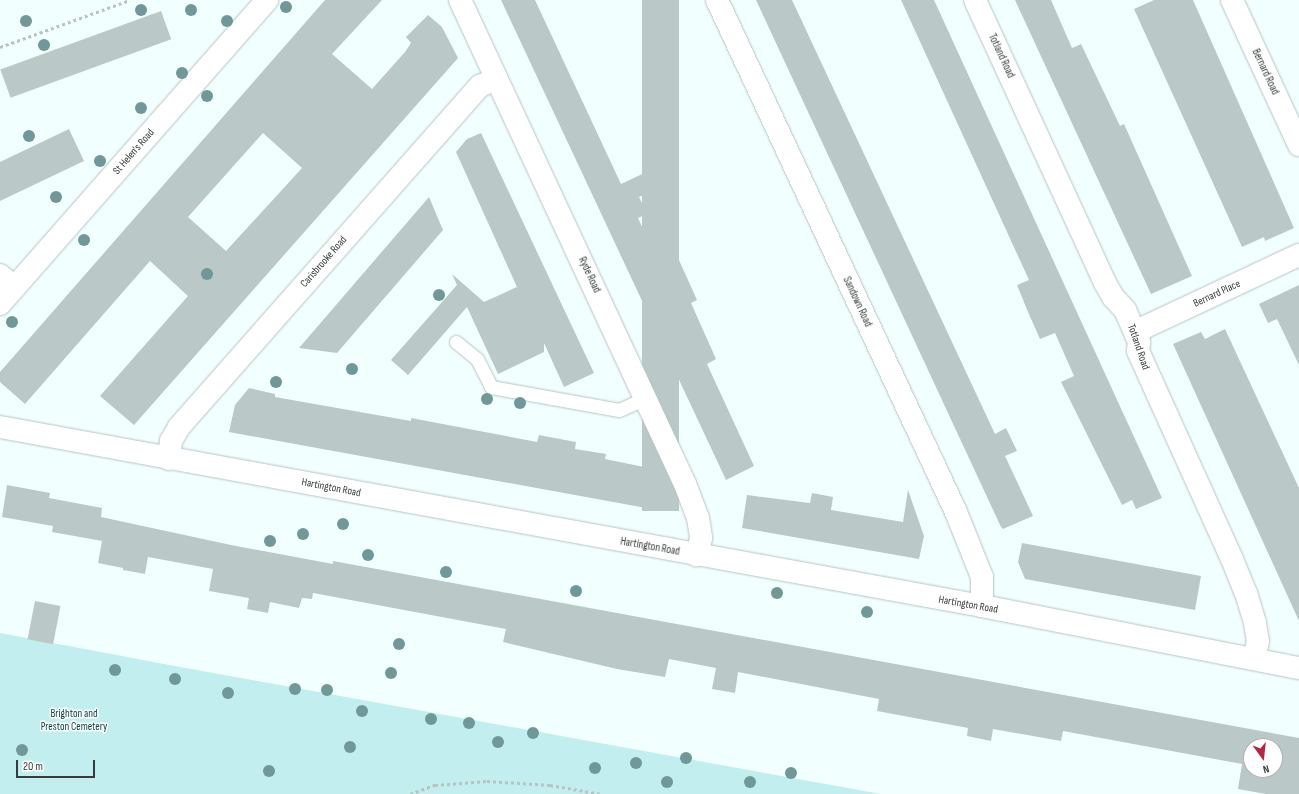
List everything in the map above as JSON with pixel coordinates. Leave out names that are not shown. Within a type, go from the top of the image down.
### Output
[{"type":"street","name":"St Helen's Road","points":[[0,304],[7,281],[266,0]]},
{"type":"street","name":"Ryde Road","points":[[460,0],[646,398],[698,518],[701,538],[697,556]]},
{"type":"street","name":"Sandown Road","points":[[717,0],[959,518],[982,577],[982,606]]},
{"type":"street","name":"Totland Road","points":[[975,0],[1105,283],[1113,297],[1125,310],[1139,342],[1138,351],[1246,593],[1258,641],[1254,659]]},
{"type":"street","name":"Bernard Road","points":[[1232,0],[1299,145]]},
{"type":"street","name":"Carisbrooke Road","points":[[169,459],[172,441],[179,427],[480,86],[496,79]]},
{"type":"street","name":"Bernard Place","points":[[1136,335],[1145,327],[1299,255]]},
{"type":"street","name":"Hartington Road","points":[[0,427],[697,556],[982,606],[1299,668]]},
{"type":"lane","points":[[456,342],[477,359],[492,387],[619,410],[646,398]]},
{"type":"path","points":[[0,47],[130,0]]},
{"type":"path","points":[[410,794],[435,785],[487,781],[550,785],[601,794]]},
{"type":"green space","name":"Brighton and Preston Cemetery","points":[[0,633],[175,666],[881,794],[0,794]]},
{"type":"building","points":[[325,0],[382,0],[332,54],[372,89],[405,52],[411,43],[406,37],[428,15],[442,27],[458,58],[134,425],[100,396],[188,296],[150,261],[25,404],[0,382],[0,372]],"holes":[[[263,133],[302,168],[226,251],[188,217]]]},
{"type":"building","points":[[501,0],[535,0],[621,184],[670,161],[678,179],[639,197],[647,214],[638,218],[656,257],[674,249],[697,300],[691,303],[716,359],[707,364],[754,466],[726,480]]},
{"type":"building","points":[[642,0],[679,0],[679,511],[642,511]]},
{"type":"building","points":[[756,0],[792,0],[995,434],[1006,428],[1017,451],[1005,456],[1033,516],[1003,529],[1001,527]]},
{"type":"building","points":[[901,0],[934,0],[1162,498],[1136,509],[1132,500],[1122,505],[1061,382],[1074,376],[1055,333],[1040,339],[1028,312],[1017,285],[1029,280]]},
{"type":"building","points":[[1015,0],[1051,0],[1072,48],[1081,44],[1120,126],[1124,124],[1192,276],[1151,294]]},
{"type":"building","points":[[1154,0],[1193,0],[1294,228],[1265,241],[1264,237],[1242,247],[1134,9]]},
{"type":"building","points":[[161,11],[171,39],[11,98],[0,69]]},
{"type":"building","points":[[69,129],[84,161],[0,201],[0,162]]},
{"type":"building","points":[[481,133],[594,373],[564,387],[544,343],[544,352],[498,374],[467,307],[408,375],[391,360],[457,285],[452,274],[484,302],[517,287],[456,152],[467,139]]},
{"type":"building","points":[[429,197],[443,230],[337,353],[299,348]]},
{"type":"building","points":[[1299,285],[1299,365],[1277,319],[1268,323],[1259,304]]},
{"type":"building","points":[[1225,329],[1299,488],[1299,621],[1173,344],[1201,332],[1205,339]]},
{"type":"building","points":[[249,388],[275,394],[275,397],[411,421],[411,418],[537,442],[539,435],[576,442],[575,449],[606,454],[605,459],[644,467],[642,475],[653,477],[646,508],[229,432],[235,405]]},
{"type":"building","points":[[7,485],[50,493],[49,498],[102,508],[101,517],[231,545],[333,564],[333,561],[1299,738],[1299,794],[1266,794],[1238,789],[1242,764],[1063,731],[1061,741],[993,729],[991,741],[967,736],[968,728],[877,711],[879,699],[738,672],[735,693],[712,689],[716,668],[669,659],[665,677],[617,669],[503,642],[506,629],[313,593],[312,599],[302,598],[299,608],[270,602],[268,613],[247,609],[249,598],[209,591],[213,569],[148,557],[145,574],[123,570],[123,568],[98,563],[102,541],[52,532],[53,526],[2,517]]},
{"type":"building","points":[[908,490],[924,536],[919,559],[742,528],[747,495],[810,503],[812,493],[833,497],[831,510],[903,522]]},
{"type":"building","points":[[1022,543],[1201,576],[1195,610],[1025,579],[1018,562]]},
{"type":"building","points":[[35,601],[61,606],[53,644],[28,639]]}]
